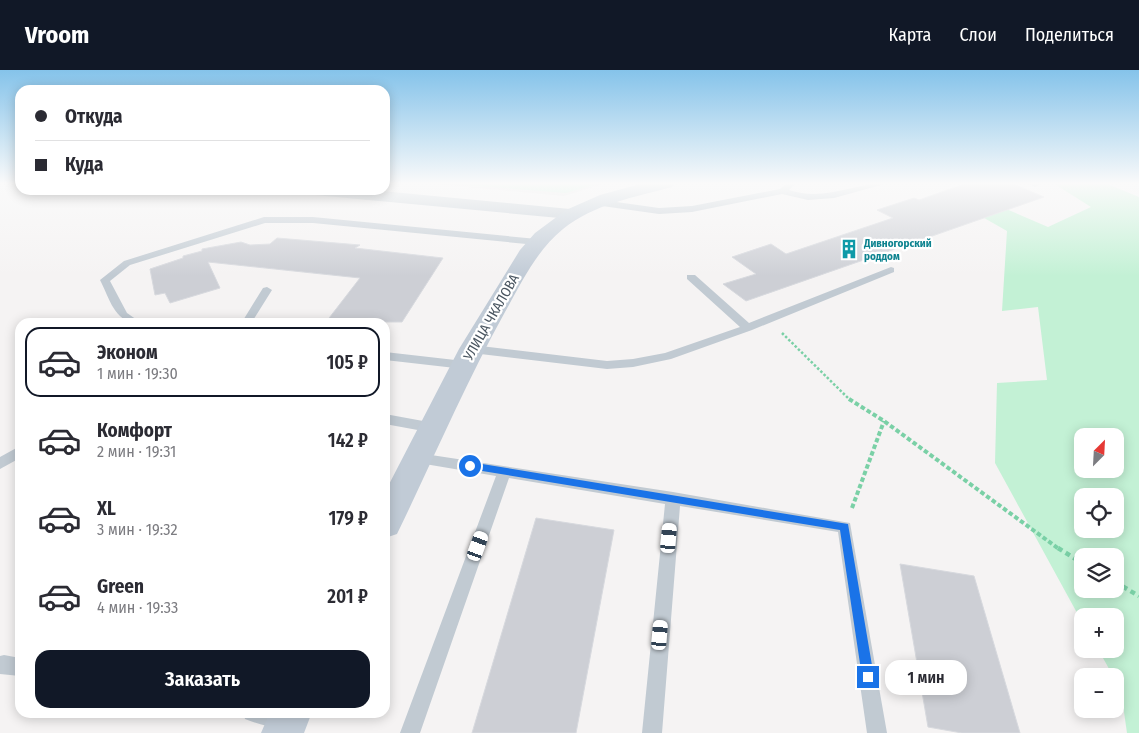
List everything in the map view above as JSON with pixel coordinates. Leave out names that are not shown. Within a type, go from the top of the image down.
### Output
[{"type":"main road","name":"УЛИЦА ЧКАЛОВА","points":[[390,514],[468,357],[527,254],[537,242],[570,214]]},
{"type":"lane","points":[[128,318],[122,315],[105,280],[127,263],[264,220],[313,220],[537,242]]},
{"type":"lane","points":[[390,356],[468,357],[607,365],[633,363],[667,356],[748,328],[891,270]]},
{"type":"lane","points":[[692,277],[748,328]]},
{"type":"lane","points":[[250,318],[267,290]]},
{"type":"lane","points":[[390,420],[434,428]]},
{"type":"lane","points":[[0,464],[15,454]]},
{"type":"lane","points":[[418,458],[845,527],[877,733]]},
{"type":"lane","points":[[410,733],[505,471]]},
{"type":"lane","points":[[652,733],[673,498]]},
{"type":"lane","points":[[0,666],[4,664],[15,666]]},
{"type":"path","points":[[770,320],[854,404],[884,421],[1074,558]]},
{"type":"path","points":[[845,527],[884,421]]},
{"type":"path","points":[[1124,587],[1139,596]]},
{"type":"green space","points":[[977,214],[1018,214],[1048,227],[1076,214],[1139,214],[1139,733],[1127,733],[1124,712],[1124,668],[1109,668],[1103,658],[1124,658],[1124,608],[1074,608],[995,463],[997,383],[1047,380],[1038,307],[1002,311],[1007,231]]},
{"type":"building","name":"Дивногорский роддом","points":[[885,214],[995,214],[746,301],[723,284],[756,274],[732,257],[771,244],[786,254],[893,218]]},
{"type":"building","points":[[277,238],[360,245],[355,248],[443,258],[402,322],[390,322],[390,318],[329,318],[360,278],[208,262],[220,288],[170,303],[165,293],[155,295],[150,269],[202,251],[202,249],[241,242],[250,245],[270,244]]},
{"type":"building","points":[[536,518],[614,530],[576,733],[472,733]]},
{"type":"building","points":[[900,564],[974,576],[1020,733],[962,733],[928,727]]},
{"type":"place","name":"Дивногорский роддом","points":[[849,249]]},
{"type":"route","points":[[470,466],[845,527],[868,677]]}]
